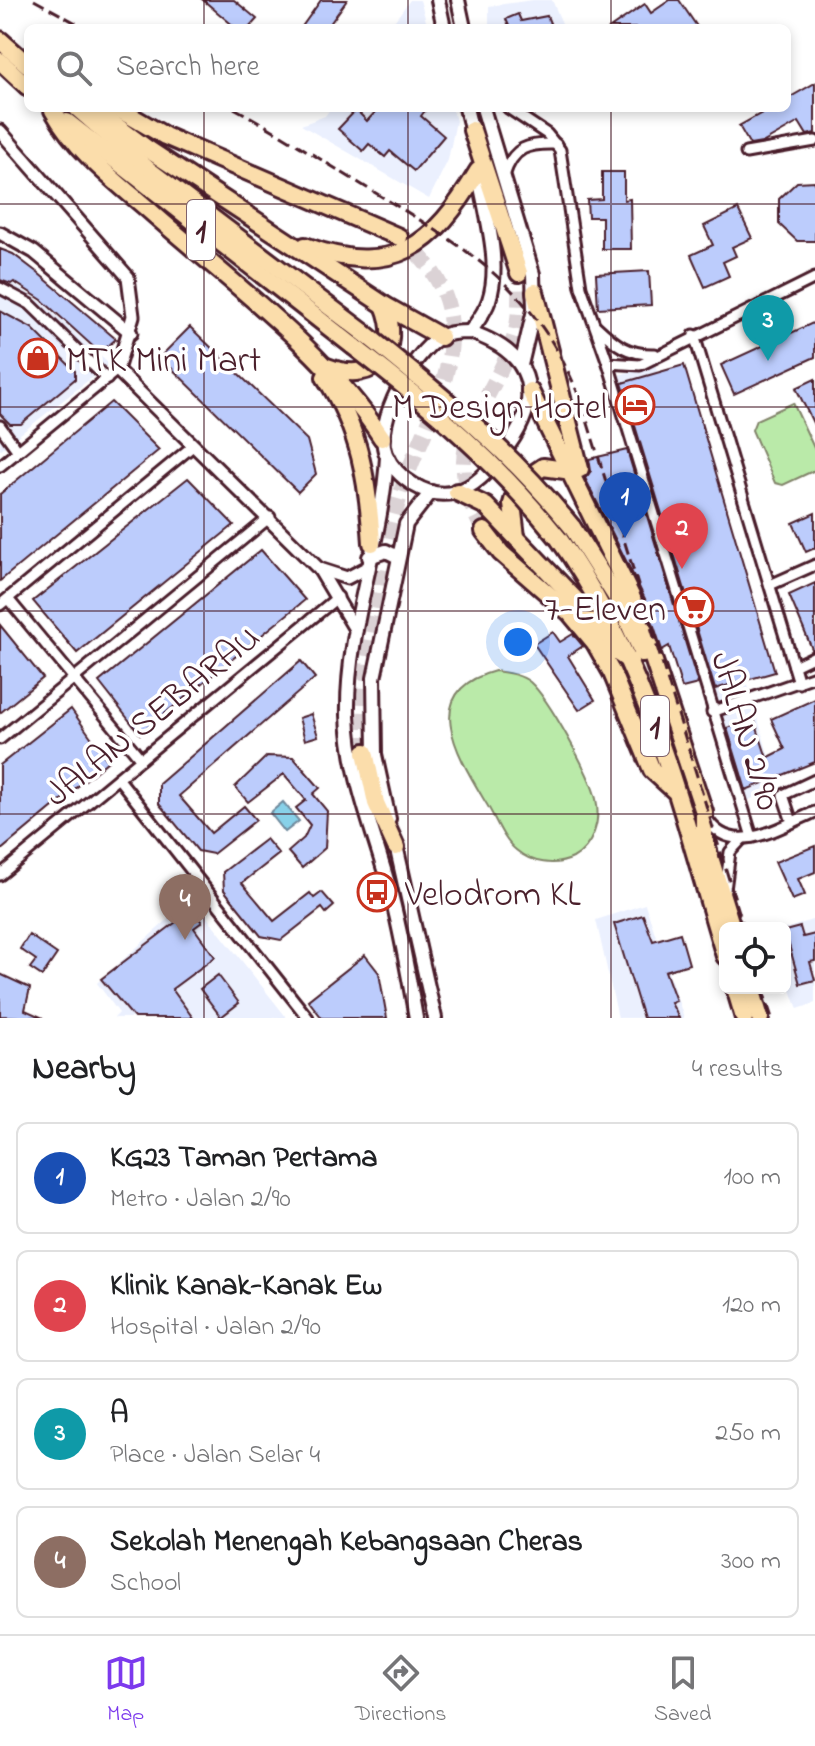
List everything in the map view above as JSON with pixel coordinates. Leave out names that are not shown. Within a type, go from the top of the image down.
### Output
[{"type":"highway","points":[[2,49],[24,62]]},
{"type":"highway","points":[[2,49],[24,81]]},
{"type":"highway","points":[[54,112],[67,135],[117,183],[325,366],[358,402],[382,438]]},
{"type":"highway","name":"1","points":[[56,112],[482,428],[530,475],[596,561],[638,642],[661,701],[730,922]]},
{"type":"highway","name":"1","points":[[82,112],[358,339],[470,439],[517,486],[559,539],[605,608],[630,661],[675,791],[719,936]]},
{"type":"highway","points":[[98,112],[384,305],[441,337]]},
{"type":"highway","points":[[124,112],[165,136],[399,237]]},
{"type":"highway","points":[[472,130],[519,273]]},
{"type":"highway","points":[[281,237],[347,257],[376,258],[405,253],[427,240],[447,219],[478,171]]},
{"type":"highway","points":[[535,292],[595,521]]},
{"type":"highway","points":[[325,366],[357,373],[380,362],[389,347],[392,331],[384,305]]},
{"type":"highway","points":[[307,349],[337,395],[359,442],[368,484],[369,556]]},
{"type":"highway","points":[[530,391],[635,604],[704,812],[704,839]]},
{"type":"highway","points":[[516,537],[512,504],[518,484],[543,467],[572,471]]},
{"type":"highway","points":[[457,492],[486,506],[575,599],[612,649],[630,661]]},
{"type":"highway","points":[[484,531],[501,553],[561,605],[595,643],[612,673],[652,770],[675,791]]},
{"type":"highway","points":[[365,752],[376,803],[396,847]]},
{"type":"highway","points":[[737,994],[744,1018]]},
{"type":"highway","points":[[753,994],[760,1018]]},
{"type":"main road","points":[[438,0],[443,24]]},
{"type":"main road","points":[[458,0],[463,24]]},
{"type":"main road","points":[[467,112],[491,252],[492,288],[489,301],[470,332]]},
{"type":"main road","points":[[484,112],[533,274],[535,292],[531,328],[521,365]]},
{"type":"main road","points":[[387,457],[406,479],[431,492],[457,492],[488,471],[512,441],[526,414],[530,391],[521,365],[496,344],[470,332],[441,337],[423,354],[389,405],[382,438],[387,457],[385,491],[369,556],[356,631],[348,713],[357,783],[390,888],[416,1018]]},
{"type":"main road","points":[[431,492],[410,517],[398,557],[376,665],[373,722],[380,784],[435,1018]]},
{"type":"main road","points":[[369,556],[386,551],[398,557]]},
{"type":"street","points":[[515,112],[535,124],[556,144]]},
{"type":"street","points":[[0,131],[128,277],[133,300],[131,333],[117,370],[0,466]]},
{"type":"street","points":[[746,153],[815,141]]},
{"type":"street","points":[[504,176],[511,157],[522,147],[556,144]]},
{"type":"street","name":"JALAN 2/90","points":[[556,144],[563,160],[575,258],[747,838]]},
{"type":"street","points":[[0,233],[34,252],[131,333]]},
{"type":"street","points":[[608,363],[640,365],[694,335],[814,281]]},
{"type":"street","points":[[0,288],[30,304],[107,379]]},
{"type":"street","points":[[594,324],[612,343],[626,351],[655,354]]},
{"type":"street","points":[[694,335],[799,683]]},
{"type":"street","points":[[117,370],[270,517],[319,569],[356,631]]},
{"type":"street","points":[[0,426],[18,451]]},
{"type":"street","points":[[141,759],[74,678],[4,602],[194,445]]},
{"type":"street","points":[[0,739],[270,517]]},
{"type":"street","points":[[319,569],[347,578],[369,556]]},
{"type":"street","points":[[770,585],[815,565]]},
{"type":"street","name":"JALAN SEBARAU","points":[[0,875],[338,597]]},
{"type":"street","points":[[794,666],[815,656]]},
{"type":"street","points":[[712,712],[815,676]]},
{"type":"street","points":[[118,778],[308,1018]]},
{"type":"street","points":[[792,822],[783,795],[815,780]]},
{"type":"street","points":[[704,812],[715,832],[723,837],[747,838]]},
{"type":"street","points":[[725,907],[725,871],[730,852],[747,838],[815,812]]},
{"type":"shaded area","points":[[410,0],[420,0],[427,24],[392,24]]},
{"type":"shaded area","points":[[552,0],[562,24],[489,24],[489,6]]},
{"type":"shaded area","points":[[328,112],[453,112],[456,121],[448,160],[429,199],[301,125]]},
{"type":"shaded area","points":[[0,275],[42,302],[109,364],[0,450]]},
{"type":"shaded area","points":[[655,364],[778,788],[744,802],[616,376]]},
{"type":"shaded area","points":[[192,898],[287,1018],[114,1018],[119,1013],[97,983]]},
{"type":"shaded area","points":[[645,904],[684,1018],[618,1018],[596,920]]},
{"type":"shaded area","points":[[815,919],[815,1003],[798,1009],[791,990],[791,927]]},
{"type":"green space","points":[[793,403],[815,450],[815,470],[783,485],[775,483],[752,430],[756,420]]},
{"type":"green space","points":[[495,671],[522,677],[538,691],[568,738],[592,787],[597,807],[594,833],[580,853],[566,861],[536,861],[511,846],[465,767],[457,747],[451,728],[451,710],[457,694],[471,681]]},
{"type":"water","points":[[283,802],[299,821],[285,832],[270,813]]},
{"type":"building","points":[[203,0],[234,0],[257,19],[253,24],[231,24]]},
{"type":"building","points":[[321,0],[347,0],[330,24],[304,24]]},
{"type":"building","points":[[670,0],[679,0],[695,24],[616,24],[645,4],[651,13]]},
{"type":"building","points":[[518,14],[521,21],[547,16],[550,24],[508,24],[506,19]]},
{"type":"building","points":[[815,83],[815,133],[807,135],[799,122],[762,143],[750,145],[739,126],[764,112],[791,112],[791,97]]},
{"type":"building","points":[[354,112],[367,121],[375,112],[424,112],[421,116],[444,136],[414,171],[390,151],[385,157],[369,144],[363,151],[338,129]]},
{"type":"building","points":[[602,172],[624,172],[624,200],[630,199],[631,249],[602,249],[602,217],[588,217],[587,200],[602,199]]},
{"type":"building","points":[[815,181],[815,241],[797,241],[779,224],[779,199],[797,182]]},
{"type":"building","points":[[738,209],[752,238],[732,247],[736,256],[723,262],[729,276],[705,287],[691,255],[713,245],[704,226]]},
{"type":"building","points":[[0,249],[13,254],[38,273],[116,339],[100,353],[42,300],[14,282],[11,284],[0,280]]},
{"type":"building","points":[[649,271],[651,305],[598,308],[596,274]]},
{"type":"building","points":[[0,311],[32,328],[75,371],[75,379],[21,424],[10,424],[0,414]]},
{"type":"building","points":[[815,322],[815,357],[734,394],[721,365]]},
{"type":"building","points":[[190,327],[307,440],[316,474],[298,492],[160,357]]},
{"type":"building","points":[[684,365],[775,672],[715,689],[622,383]]},
{"type":"building","points":[[815,379],[815,427],[796,388]]},
{"type":"building","points":[[111,402],[159,450],[0,581],[0,494]]},
{"type":"building","points":[[627,450],[698,684],[682,688],[669,646],[662,650],[645,599],[585,478],[591,471],[589,459]]},
{"type":"building","points":[[188,478],[234,525],[77,653],[33,601]]},
{"type":"building","points":[[815,513],[815,548],[806,552],[793,523]]},
{"type":"building","points":[[261,550],[305,600],[140,734],[99,682]]},
{"type":"building","points":[[815,583],[815,649],[812,649],[789,595]]},
{"type":"building","points":[[0,625],[43,678],[0,713]]},
{"type":"building","points":[[553,632],[560,642],[573,634],[583,646],[568,656],[595,700],[579,710],[534,644]]},
{"type":"building","points":[[301,661],[315,678],[179,796],[211,833],[244,806],[256,820],[213,854],[198,851],[159,804],[159,784]]},
{"type":"building","points":[[815,699],[815,762],[746,790],[727,728],[754,719],[767,758],[785,749],[771,719]]},
{"type":"building","points":[[71,709],[108,761],[0,851],[0,765]]},
{"type":"building","points":[[311,714],[318,736],[305,740],[299,718]]},
{"type":"building","points":[[267,756],[293,757],[320,788],[313,794],[327,811],[325,848],[302,868],[288,852],[304,838],[310,825],[296,808],[306,800],[284,774],[248,802],[235,787]]},
{"type":"building","points":[[266,839],[279,854],[242,883],[274,921],[310,893],[314,898],[322,892],[334,906],[326,913],[322,908],[281,940],[261,936],[224,890],[223,872]]},
{"type":"building","points":[[815,846],[815,872],[798,879],[805,895],[792,900],[775,862]]},
{"type":"building","points":[[192,910],[202,922],[194,928],[215,957],[172,989],[193,1018],[134,1018],[101,979]]},
{"type":"building","points":[[643,915],[653,941],[680,933],[689,964],[665,971],[676,1001],[671,1003],[679,1018],[643,1018],[614,924]]},
{"type":"building","points":[[800,927],[803,937],[815,934],[815,961],[810,962],[815,980],[800,984],[791,952],[791,929]]},
{"type":"building","points":[[29,935],[57,954],[42,976],[30,968],[36,960],[20,949]]},
{"type":"building","points":[[365,955],[379,973],[387,1018],[322,1018],[308,1000]]},
{"type":"building","points":[[0,974],[30,988],[25,1010],[43,1018],[0,1016]]},
{"type":"building","points":[[218,975],[239,1003],[221,1017],[200,989]]},
{"type":"tunnel","points":[[365,752],[368,659],[383,566],[397,506],[439,396],[450,350],[451,327],[442,289],[430,268],[403,240]]},
{"type":"tunnel","points":[[484,531],[470,502],[464,476],[465,454],[470,433],[516,333],[519,273]]},
{"type":"railway","points":[[34,0],[78,24]]},
{"type":"railway","points":[[241,112],[463,249],[493,272],[543,328],[564,363],[582,404],[742,922]]},
{"type":"railway","points":[[764,994],[772,1018]]},
{"type":"place","name":"MTK Mini Mart","points":[[38,358]]},
{"type":"place","name":"A","points":[[768,361]]},
{"type":"place","name":"M Design Hotel","points":[[635,405]]},
{"type":"place","name":"KG23 Taman Pertama","points":[[625,538]]},
{"type":"place","name":"Klinik Kanak-Kanak Ew","points":[[682,569]]},
{"type":"place","name":"7-Eleven","points":[[694,607]]},
{"type":"place","name":"Velodrom KL","points":[[377,892]]},
{"type":"place","name":"Sekolah Menengah Kebangsaan Cheras","points":[[185,940]]}]
